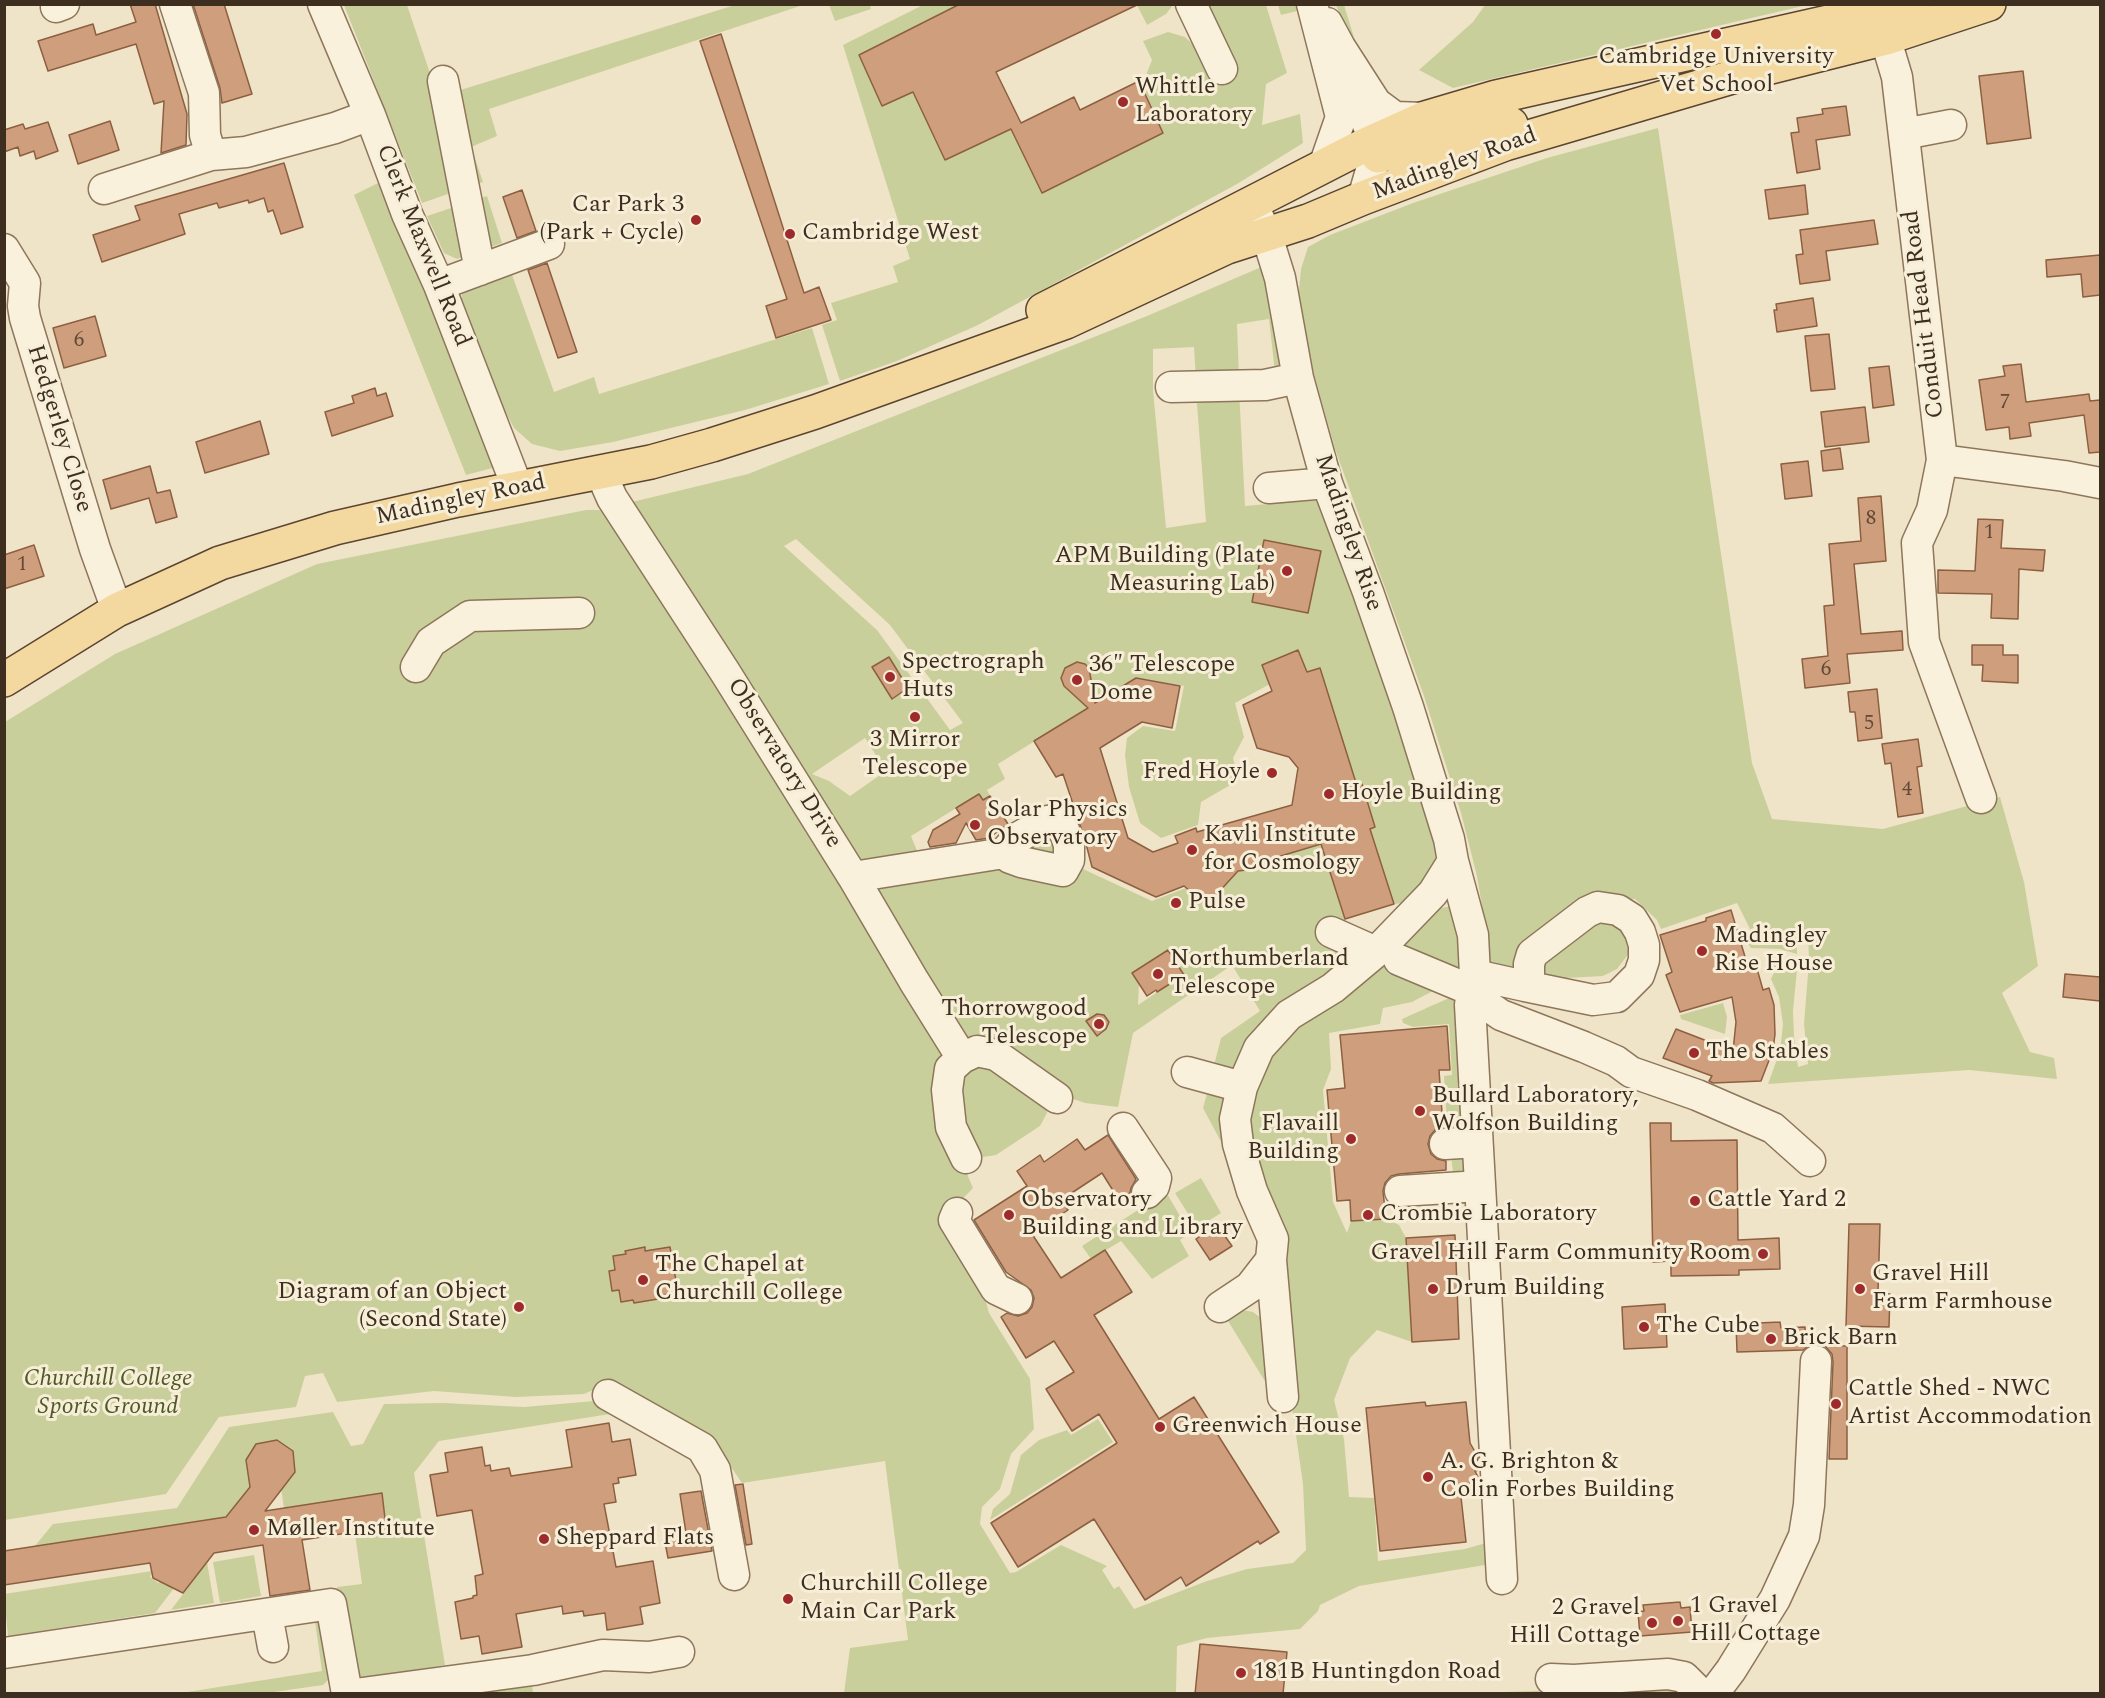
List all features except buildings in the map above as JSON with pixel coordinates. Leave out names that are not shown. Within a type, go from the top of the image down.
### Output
[{"type":"main road","name":"Madingley Road","points":[[936,368],[1087,287],[1324,166],[1371,148],[1425,118],[1496,97],[1879,13],[1989,4]]},
{"type":"main road","name":"Madingley Road","points":[[4,680],[117,610],[220,563],[335,528],[651,462],[815,412],[1066,322],[1227,247],[1308,221],[1505,144],[1739,75],[1879,13]]},
{"type":"main road","points":[[1371,148],[1453,137],[1739,75]]},
{"type":"street","points":[[175,4],[204,93],[205,135],[211,155]]},
{"type":"street","name":"Clerk Maxwell Road","points":[[323,4],[370,115],[407,214],[439,285],[518,489]]},
{"type":"street","points":[[1191,4],[1222,69]]},
{"type":"street","points":[[1312,4],[1341,117],[1371,148]]},
{"type":"street","points":[[1317,4],[1340,48],[1376,103],[1395,117],[1425,118]]},
{"type":"street","name":"Conduit Head Road","points":[[1879,13],[1897,77],[1942,460],[1932,510],[1917,543],[1924,642],[1982,798]]},
{"type":"street","points":[[1340,48],[1371,148],[1363,198]]},
{"type":"street","points":[[443,81],[480,270]]},
{"type":"street","points":[[105,189],[211,155],[246,152],[335,128],[370,115]]},
{"type":"street","points":[[1324,166],[1341,117]]},
{"type":"street","points":[[1904,134],[1951,126]]},
{"type":"street","name":"Madingley Rise","points":[[1253,203],[1267,236],[1280,278],[1298,378],[1327,483],[1408,707],[1449,838],[1473,935],[1473,987],[1470,1005],[1502,1579]]},
{"type":"street","points":[[439,285],[549,244]]},
{"type":"street","name":"Hedgerley Close","points":[[4,249],[25,283],[23,306],[25,318],[95,549],[117,610]]},
{"type":"street","points":[[1171,387],[1265,385],[1298,378]]},
{"type":"street","points":[[1942,460],[2100,483]]},
{"type":"street","name":"Observatory Drive","points":[[601,473],[612,498],[854,877],[962,1058]]},
{"type":"street","points":[[1269,488],[1327,483]]},
{"type":"street","points":[[416,667],[431,642],[470,616],[579,613]]},
{"type":"street","points":[[854,877],[1004,853],[1017,838],[1062,814],[1069,846],[1069,860],[1063,872],[1021,862],[1004,853]]},
{"type":"street","points":[[1283,1397],[1272,1260],[1273,1239],[1252,1191],[1238,1144],[1235,1119],[1242,1087],[1259,1048],[1289,1015],[1388,956],[1453,861]]},
{"type":"street","points":[[1330,932],[1473,987],[1525,986]]},
{"type":"street","points":[[1473,987],[1501,1015],[1616,1061],[1631,1072],[1697,1095],[1773,1128],[1810,1161]]},
{"type":"street","points":[[966,1158],[951,1127],[947,1090],[950,1069],[962,1058],[977,1051],[996,1055],[1057,1098]]},
{"type":"street","points":[[1187,1072],[1242,1087]]},
{"type":"street","points":[[1123,1128],[1156,1178],[1154,1186],[1147,1193]]},
{"type":"street","points":[[1444,1144],[1478,1142]]},
{"type":"street","points":[[1400,1191],[1480,1186]]},
{"type":"street","points":[[957,1213],[954,1220],[996,1289],[1017,1299]]},
{"type":"street","points":[[1220,1307],[1250,1287],[1272,1260]]},
{"type":"street","points":[[1713,1694],[1731,1670],[1775,1599],[1804,1536],[1809,1505],[1816,1361]]},
{"type":"street","points":[[608,1395],[702,1449],[715,1470],[734,1575]]},
{"type":"street","points":[[4,1653],[267,1614],[330,1596],[347,1694]]},
{"type":"street","points":[[267,1614],[273,1647]]},
{"type":"street","points":[[355,1694],[533,1670],[603,1655],[649,1657],[679,1652]]},
{"type":"street","points":[[1551,1679],[1574,1680],[1668,1674],[1684,1677],[1701,1694]]},
{"type":"green space","points":[[344,5],[407,5],[438,97],[735,5],[803,5],[489,109],[497,136],[471,147],[483,182],[422,203]]},
{"type":"green space","points":[[829,5],[870,5],[871,9],[835,21]]},
{"type":"green space","points":[[923,5],[960,5],[859,56],[882,106],[913,92],[945,160],[1011,129],[1043,192],[1163,133],[1139,81],[1146,75],[1152,60],[1143,41],[1168,32],[1185,37],[1200,51],[1221,82],[1235,75],[1202,5],[1266,5],[1287,73],[1266,84],[1262,125],[1300,114],[1303,143],[1237,184],[978,325],[897,361],[840,381],[822,325],[837,320],[831,303],[898,282],[893,266],[910,259],[843,45]]},
{"type":"green space","points":[[1137,5],[1173,5],[1166,14],[1147,25]]},
{"type":"green space","points":[[1278,5],[1297,5],[1301,10],[1281,15]]},
{"type":"green space","points":[[1336,5],[1344,5],[1368,83]]},
{"type":"green space","points":[[1485,5],[1807,5],[1453,88],[1419,70],[1473,22]]},
{"type":"green space","points":[[1658,128],[1752,763],[1772,819],[1883,829],[2000,797],[2024,882],[2038,966],[2002,993],[2030,1052],[2054,1058],[2057,1079],[1969,1070],[1768,1084],[1780,1051],[1783,1024],[1779,997],[1771,979],[1775,970],[1771,962],[1775,959],[1790,962],[1798,959],[1793,1011],[1794,1036],[1798,1067],[1808,1064],[1804,1024],[1809,961],[1808,932],[1796,924],[1797,954],[1780,949],[1751,948],[1745,939],[1750,929],[1737,903],[1661,929],[1657,920],[1635,899],[1608,898],[1518,977],[1484,971],[1489,948],[1477,876],[1461,813],[1424,696],[1335,449],[1308,352],[1298,301],[1301,269],[1308,247],[1330,235],[1413,203],[1547,158]]},
{"type":"green space","points":[[384,180],[500,466],[466,475],[354,195]]},
{"type":"green space","points":[[487,196],[502,243],[457,259],[444,253],[427,216]]},
{"type":"green space","name":"Churchill College Sports Ground","points":[[1266,265],[1290,378],[1276,381],[1269,319],[1237,324],[1239,378],[1196,381],[1194,347],[1153,349],[1153,390],[1166,528],[1206,522],[1196,391],[1239,389],[1245,506],[1312,500],[1321,503],[1402,720],[1437,844],[1437,865],[1410,902],[1394,904],[1370,829],[1375,827],[1362,784],[1357,785],[1270,684],[1235,703],[1244,737],[1233,758],[1236,769],[1232,784],[1201,802],[1198,825],[1161,838],[1140,823],[1129,787],[1125,755],[1127,738],[1143,726],[1175,731],[1184,686],[1136,678],[998,764],[1005,779],[987,790],[990,796],[983,800],[979,794],[911,836],[925,870],[1070,863],[1152,901],[1225,873],[1255,869],[1254,864],[1321,844],[1345,920],[1361,936],[1344,961],[1240,1064],[1226,1070],[1213,1069],[1221,1038],[1260,1011],[1232,965],[1133,1033],[1118,1107],[1085,1103],[1062,1095],[1045,1105],[1047,1113],[1040,1126],[996,1155],[983,1157],[971,1152],[962,1162],[973,1188],[954,1208],[982,1286],[989,1313],[1030,1379],[1034,1429],[1011,1454],[1000,1489],[982,1507],[980,1524],[1010,1573],[1016,1572],[1061,1545],[1107,1566],[1102,1570],[1114,1589],[1119,1586],[1134,1609],[1207,1581],[1247,1569],[1293,1563],[1306,1550],[1303,1484],[1290,1393],[1246,1137],[1253,1085],[1277,1049],[1298,1029],[1300,1016],[1435,909],[1452,906],[1460,938],[1461,981],[1448,983],[1412,1002],[1383,1008],[1380,1024],[1329,1033],[1331,1069],[1323,1090],[1333,1202],[1347,1233],[1351,1221],[1386,1219],[1399,1225],[1406,1238],[1412,1342],[1377,1330],[1350,1358],[1334,1400],[1344,1439],[1349,1497],[1374,1498],[1378,1561],[1465,1549],[1507,1537],[1509,1561],[1359,1586],[1320,1605],[1318,1611],[1300,1629],[1207,1638],[1177,1646],[1176,1693],[844,1693],[850,1648],[908,1640],[885,1461],[742,1483],[720,1451],[605,1385],[584,1394],[516,1397],[434,1391],[337,1402],[323,1373],[305,1376],[296,1407],[219,1417],[166,1494],[5,1520],[5,722],[115,654],[317,564],[586,510],[599,510],[748,474],[1147,316]],"holes":[[[796,539],[890,625],[963,723],[950,730],[877,630],[784,546]],[[865,738],[886,771],[850,796],[829,781],[812,774]],[[1168,950],[1183,975],[1138,1005],[1139,984],[1132,973]]]},
{"type":"green space","points":[[510,269],[554,392],[594,377],[599,394],[812,328],[829,384],[745,410],[613,442],[560,451],[532,444],[514,428],[494,390],[461,300],[463,290]]},
{"type":"green space","points":[[1049,827],[1063,864],[1016,845]]},
{"type":"green space","points":[[1608,918],[1629,934],[1630,952],[1617,969],[1603,976],[1546,979],[1538,970],[1572,934]]},
{"type":"green space","points":[[1449,998],[1457,998],[1472,1129],[1448,1138],[1444,1076],[1452,1075],[1449,1024],[1413,1027],[1403,1023],[1402,1019]]},
{"type":"green space","points":[[1723,1003],[1727,1017],[1725,1034],[1681,1019],[1680,1015]]},
{"type":"green space","points":[[1209,1086],[1222,1091],[1226,1102],[1227,1153],[1203,1108]]},
{"type":"green space","points":[[1450,1148],[1465,1149],[1469,1168],[1461,1172],[1453,1172]]},
{"type":"green space","points":[[1201,1178],[1221,1213],[1197,1228],[1175,1193]]},
{"type":"green space","points":[[1166,1192],[1190,1233],[1180,1240],[1189,1256],[1152,1279],[1121,1241],[1091,1259],[1082,1246]]},
{"type":"green space","points":[[1238,1309],[1253,1312],[1265,1321],[1277,1401],[1225,1316]]},
{"type":"green space","points":[[607,1400],[635,1414],[637,1430],[610,1414],[439,1441],[414,1473],[445,1665],[369,1678],[357,1677],[351,1669],[337,1587],[362,1584],[355,1534],[348,1535],[347,1533],[386,1527],[382,1494],[284,1508],[281,1488],[295,1472],[293,1451],[277,1440],[256,1444],[246,1460],[249,1479],[254,1482],[226,1517],[34,1547],[53,1524],[177,1508],[229,1427],[333,1412],[351,1446],[363,1444],[384,1404],[444,1403],[524,1407]]},
{"type":"green space","points":[[1098,1419],[1113,1442],[990,1520],[993,1509],[1010,1494],[1021,1455],[1039,1440],[1067,1430],[1071,1435]]},
{"type":"green space","points":[[254,1555],[261,1596],[220,1603],[213,1562]]},
{"type":"green space","points":[[207,1562],[214,1603],[171,1610]]},
{"type":"green space","points":[[191,1566],[155,1613],[8,1636],[4,1594],[152,1571],[150,1577],[158,1583]]},
{"type":"green space","points":[[314,1614],[321,1616],[330,1678],[323,1685],[267,1693],[174,1694],[322,1671]]},
{"type":"green space","points":[[531,1678],[533,1693],[428,1694]]},
{"type":"green space","points":[[1668,1683],[1686,1694],[1451,1694],[1532,1691]]},
{"type":"place","name":"Cambridge University Vet School","points":[[1716,34]]},
{"type":"place","name":"Whittle Laboratory","points":[[1123,102]]},
{"type":"place","name":"Car Park 3 (Park + Cycle)","points":[[696,220]]},
{"type":"place","name":"Cambridge West","points":[[790,234]]},
{"type":"place","name":"APM Building (Plate Measuring Lab)","points":[[1287,571]]},
{"type":"place","name":"Spectrograph Huts","points":[[890,677]]},
{"type":"place","name":"36″ Telescope Dome","points":[[1077,680]]},
{"type":"place","name":"3 Mirror Telescope","points":[[915,717]]},
{"type":"place","name":"Fred Hoyle","points":[[1272,773]]},
{"type":"place","name":"Hoyle Building","points":[[1329,794]]},
{"type":"place","name":"Solar Physics Observatory","points":[[975,825]]},
{"type":"place","name":"Kavli Institute for Cosmology","points":[[1192,850]]},
{"type":"place","name":"Pulse","points":[[1176,903]]},
{"type":"place","name":"Madingley Rise House","points":[[1702,951]]},
{"type":"place","name":"Northumberland Telescope","points":[[1158,974]]},
{"type":"place","name":"Thorrowgood Telescope","points":[[1099,1024]]},
{"type":"place","name":"The Stables","points":[[1694,1053]]},
{"type":"place","name":"Bullard Laboratory, Wolfson Building","points":[[1420,1111]]},
{"type":"place","name":"Flavaill Building","points":[[1351,1139]]},
{"type":"place","name":"Cattle Yard 2","points":[[1695,1201]]},
{"type":"place","name":"Observatory Building and Library","points":[[1009,1215]]},
{"type":"place","name":"Crombie Laboratory","points":[[1368,1215]]},
{"type":"place","name":"Gravel Hill Farm Community Room","points":[[1763,1254]]},
{"type":"place","name":"The Chapel at Churchill College","points":[[643,1280]]},
{"type":"place","name":"Drum Building","points":[[1433,1289]]},
{"type":"place","name":"Gravel Hill Farm Farmhouse","points":[[1860,1289]]},
{"type":"place","name":"Diagram of an Object (Second State)","points":[[519,1307]]},
{"type":"place","name":"The Cube","points":[[1644,1327]]},
{"type":"place","name":"Brick Barn","points":[[1771,1339]]},
{"type":"place","name":"Cattle Shed - NWC Artist Accommodation","points":[[1836,1404]]},
{"type":"place","name":"Greenwich House","points":[[1160,1427]]},
{"type":"place","name":"A. G. Brighton & Colin Forbes Building","points":[[1428,1477]]},
{"type":"place","name":"Møller Institute","points":[[254,1530]]},
{"type":"place","name":"Sheppard Flats","points":[[544,1539]]},
{"type":"place","name":"Churchill College Main Car Park","points":[[788,1599]]},
{"type":"place","name":"1 Gravel Hill Cottage","points":[[1678,1621]]},
{"type":"place","name":"2 Gravel Hill Cottage","points":[[1652,1623]]},
{"type":"place","name":"181B Huntingdon Road","points":[[1241,1673]]}]
